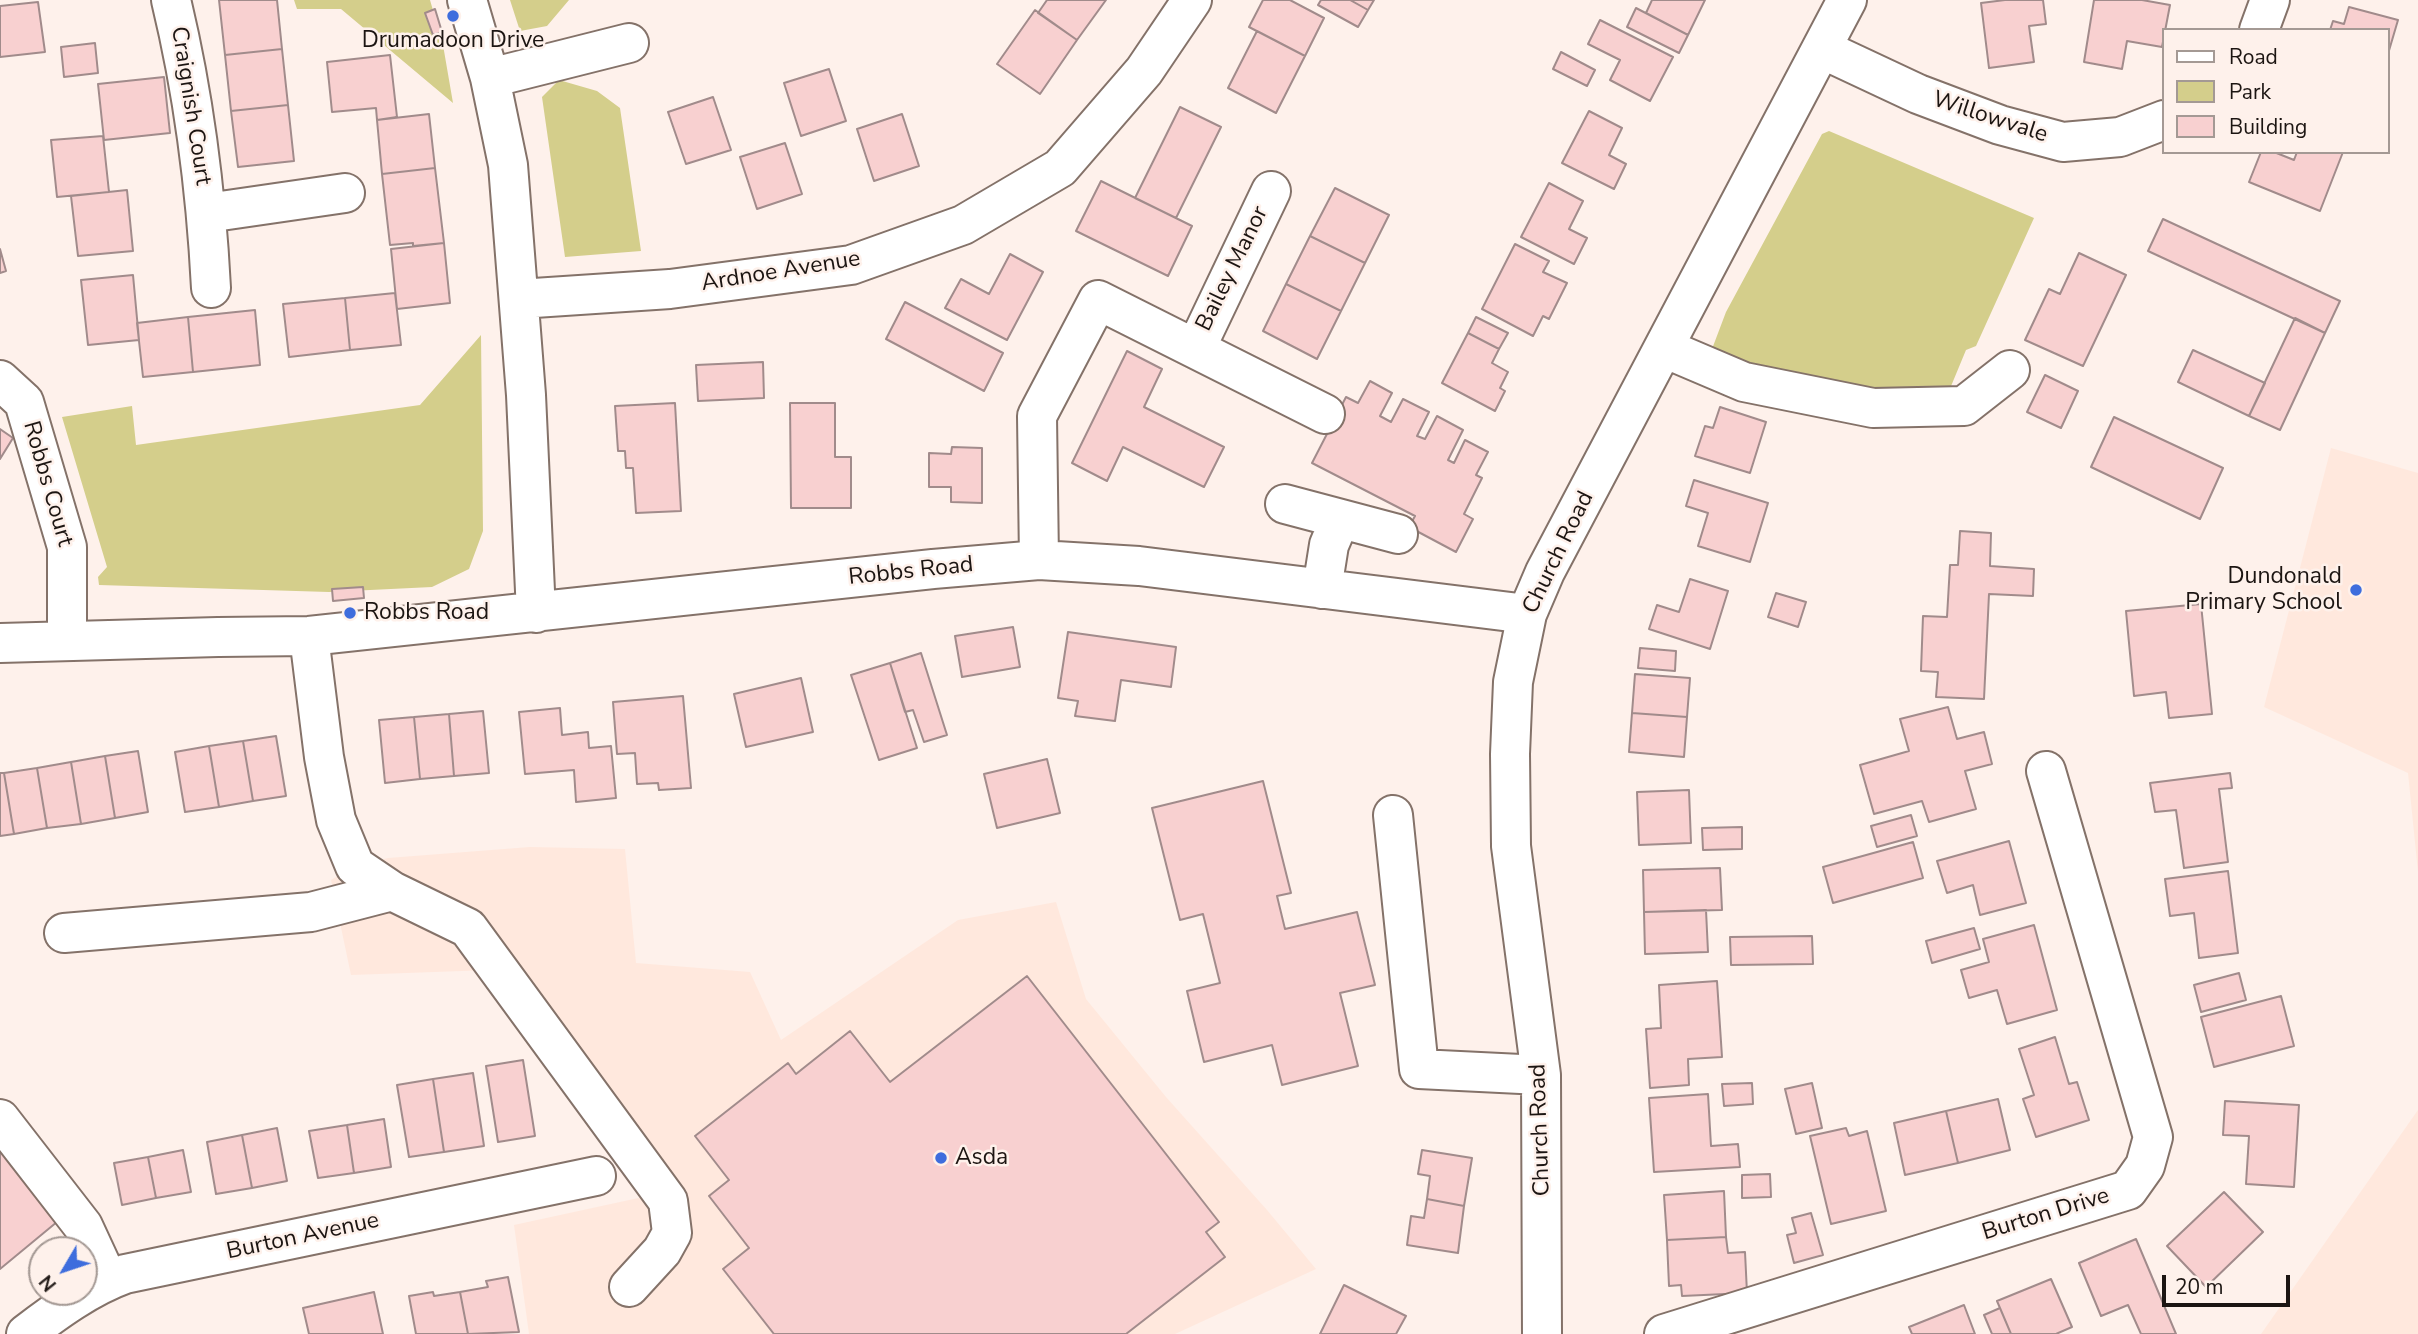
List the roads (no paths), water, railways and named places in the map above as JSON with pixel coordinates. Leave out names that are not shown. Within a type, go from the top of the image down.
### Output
[{"type":"street","name":"Craignish Court","points":[[171,0],[185,58],[207,213],[211,288]]},
{"type":"street","points":[[467,0],[490,78],[508,165],[519,299],[536,613]]},
{"type":"street","name":"Ardnoe Avenue","points":[[519,299],[670,289],[851,265],[963,225],[1060,168],[1144,71],[1192,0]]},
{"type":"street","name":"Church Road","points":[[1542,1334],[1541,1075],[1511,846],[1510,754],[1513,682],[1527,614],[1545,572],[1846,0]]},
{"type":"street","points":[[2260,28],[2270,0]]},
{"type":"street","points":[[490,78],[629,43]]},
{"type":"street","name":"Willowvale","points":[[1822,49],[1919,94],[2000,125],[2063,142],[2120,137],[2162,121]]},
{"type":"street","name":"Bailey Manor","points":[[1196,348],[1271,191]]},
{"type":"street","name":"Craignish Court","points":[[207,213],[345,193]]},
{"type":"street","name":"Bailey Manor","points":[[1038,560],[1037,416],[1098,300],[1325,414]]},
{"type":"street","points":[[1664,348],[1744,382],[1873,408],[1965,406],[2010,370]]},
{"type":"street","name":"Robbs Court","points":[[0,380],[24,401],[67,547],[67,641]]},
{"type":"street","points":[[1285,504],[1398,534]]},
{"type":"street","points":[[1322,589],[1329,545],[1340,519]]},
{"type":"street","name":"Robbs Road","points":[[0,643],[309,636],[1038,560],[1139,566],[1527,614]]},
{"type":"street","points":[[309,636],[324,757],[336,820],[355,866],[392,891],[468,928],[668,1202],[672,1233],[662,1251],[629,1287]]},
{"type":"street","name":"Burton Drive","points":[[1664,1334],[2128,1189],[2145,1166],[2153,1137],[2046,771]]},
{"type":"street","points":[[1392,816],[1419,1069],[1541,1075]]},
{"type":"street","points":[[64,933],[311,912],[392,891]]},
{"type":"street","points":[[0,1119],[83,1226],[108,1280]]},
{"type":"street","name":"Burton Avenue","points":[[26,1334],[108,1280],[125,1274],[596,1176]]},
{"type":"place","name":"Drumadoon Drive","points":[[453,16]]},
{"type":"place","name":"Dundonald Primary School","points":[[2356,590]]},
{"type":"place","name":"Robbs Road","points":[[350,613]]},
{"type":"place","name":"Asda","points":[[941,1158]]}]
